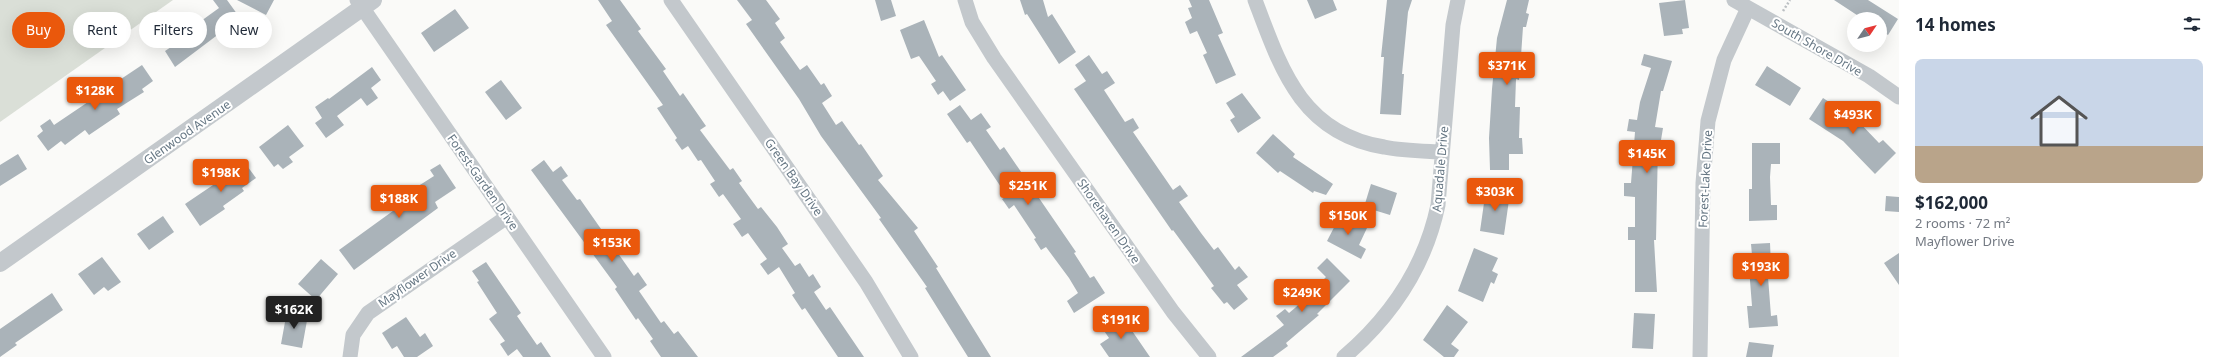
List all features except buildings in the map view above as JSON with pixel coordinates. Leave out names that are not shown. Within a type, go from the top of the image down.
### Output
[{"type":"street","name":"Green Bay Drive","points":[[671,0],[866,282],[911,357]]},
{"type":"street","name":"Shorehaven Drive","points":[[965,0],[972,22],[994,58],[1173,312],[1209,357]]},
{"type":"street","points":[[1255,0],[1280,65],[1291,86],[1314,113],[1342,133],[1373,145],[1442,152]]},
{"type":"street","name":"Aquadale Drive","points":[[1344,357],[1389,312],[1416,270],[1425,252],[1436,217],[1452,25],[1458,0]]},
{"type":"street","name":"South Shore Drive","points":[[1734,0],[1869,76],[1899,97]]},
{"type":"street","name":"Forest-Garden Drive","points":[[364,3],[507,217],[604,357]]},
{"type":"street","name":"Glenwood Avenue","points":[[0,263],[364,3]]},
{"type":"street","name":"Forest-Lake Drive","points":[[1700,357],[1703,184],[1708,121],[1724,60],[1748,8]]},
{"type":"street","name":"Mayflower Drive","points":[[350,357],[353,335],[368,313],[507,217]]},
{"type":"path","points":[[1780,15],[1790,0]]},
{"type":"shaded area","points":[[0,0],[173,0],[156,12],[139,12],[139,24],[131,30],[131,12],[73,12],[73,48],[105,48],[0,122]]}]
